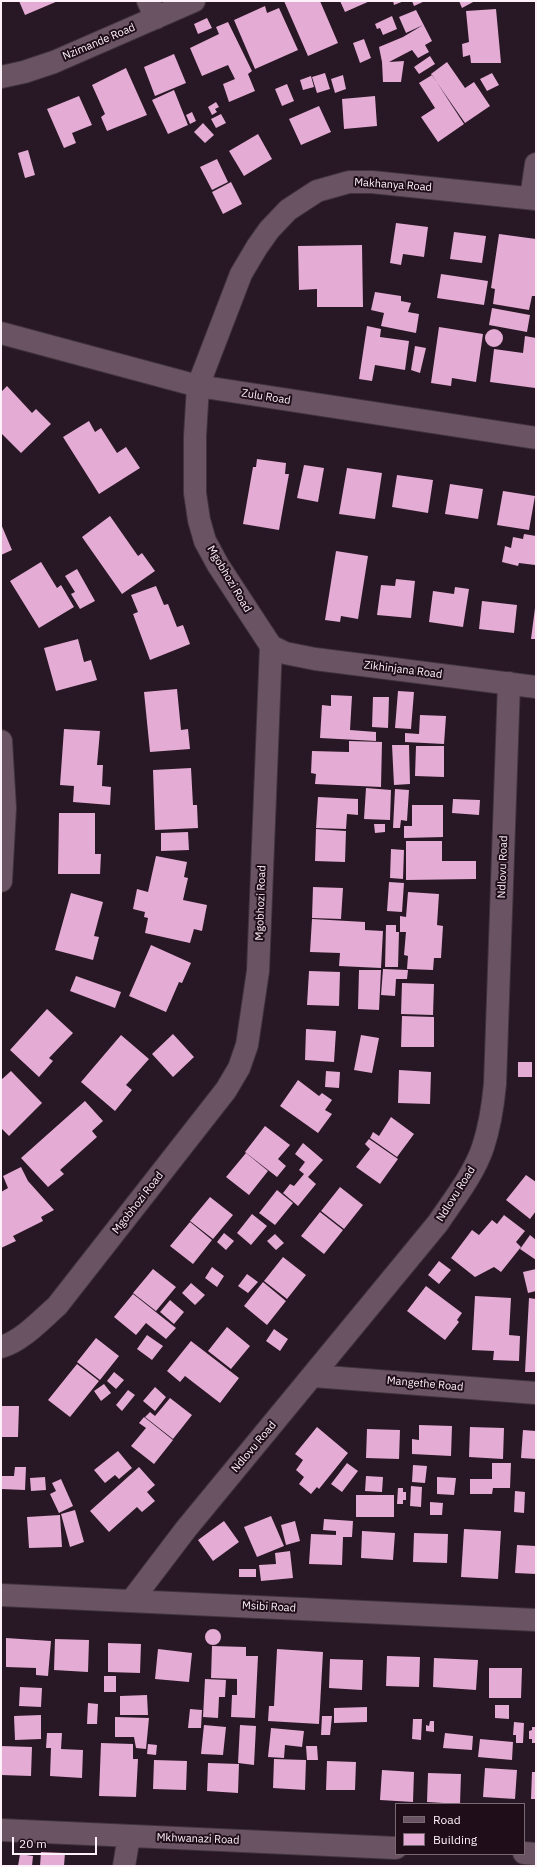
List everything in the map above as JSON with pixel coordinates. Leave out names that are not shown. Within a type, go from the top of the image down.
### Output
[{"type":"street","name":"Nzimande Road","points":[[1,77],[24,72],[54,62],[152,10],[194,1]]},
{"type":"street","points":[[534,199],[536,164]]},
{"type":"street","name":"Makhanya Road","points":[[198,386],[242,274],[257,247],[288,210],[317,191],[349,182],[372,182],[534,199]]},
{"type":"street","name":"Zulu Road","points":[[1,333],[198,386],[536,438]]},
{"type":"street","name":"Mgobhozi Road","points":[[1,1347],[7,1345],[29,1331],[57,1306],[226,1090],[239,1068],[248,1045],[258,971],[271,646],[234,592],[218,565],[205,541],[199,520],[195,493],[195,436],[198,386]]},
{"type":"street","name":"Zikhinjana Road","points":[[271,646],[286,653],[314,659],[536,687]]},
{"type":"street","name":"Ndlovu Road","points":[[132,1600],[186,1529],[438,1223],[468,1178],[483,1148],[491,1117],[496,1084],[509,683]]},
{"type":"street","points":[[1,741],[5,808],[1,881]]},
{"type":"street","name":"Mangethe Road","points":[[313,1376],[536,1393]]},
{"type":"street","name":"Msibi Road","points":[[1,1595],[536,1620]]},
{"type":"street","name":"Mkhwanazi Road","points":[[1,1830],[395,1848]]},
{"type":"street","points":[[124,1866],[129,1836]]},
{"type":"street","points":[[525,1853],[536,1854]]},
{"type":"building","points":[[19,1],[58,1],[25,15]]},
{"type":"building","points":[[284,1],[320,1],[338,43],[308,56]]},
{"type":"building","points":[[340,1],[370,1],[345,12]]},
{"type":"building","points":[[393,1],[404,1],[394,5]]},
{"type":"building","points":[[412,1],[425,1],[414,6]]},
{"type":"building","points":[[459,1],[475,1],[462,8]]},
{"type":"building","points":[[265,6],[267,13],[279,8],[298,50],[255,69],[234,20]]},
{"type":"building","points":[[496,9],[501,63],[471,63],[470,55],[463,57],[462,44],[469,42],[466,11]]},
{"type":"building","points":[[416,10],[432,41],[425,45],[429,52],[418,58],[412,50],[389,62],[404,61],[401,82],[383,82],[382,62],[379,47],[403,37],[423,25],[406,33],[399,17]]},
{"type":"building","points":[[392,16],[397,29],[383,35],[380,28],[377,29],[375,24]]},
{"type":"building","points":[[207,18],[212,28],[198,34],[194,24]]},
{"type":"building","points":[[228,22],[252,71],[248,74],[255,91],[229,102],[223,84],[235,79],[228,65],[202,76],[190,48],[219,34],[216,27]]},
{"type":"building","points":[[364,39],[371,58],[360,63],[353,43]]},
{"type":"building","points":[[174,54],[186,83],[155,96],[144,67]]},
{"type":"building","points":[[430,56],[435,64],[419,74],[414,67]]},
{"type":"building","points":[[447,62],[465,88],[474,82],[490,106],[465,123],[431,74]]},
{"type":"building","points":[[126,68],[147,115],[107,131],[101,117],[105,114],[92,85]]},
{"type":"building","points":[[325,73],[330,89],[317,93],[312,77]]},
{"type":"building","points":[[492,73],[499,85],[487,91],[480,79]]},
{"type":"building","points":[[343,75],[346,89],[335,93],[331,79]]},
{"type":"building","points":[[432,75],[464,124],[438,142],[421,117],[435,108],[419,83]]},
{"type":"building","points":[[311,76],[314,87],[303,90],[300,80]]},
{"type":"building","points":[[287,84],[294,101],[282,106],[275,89]]},
{"type":"building","points":[[174,90],[188,125],[168,134],[152,100]]},
{"type":"building","points":[[79,96],[92,125],[72,133],[76,143],[64,148],[47,109]]},
{"type":"building","points":[[375,96],[377,126],[344,129],[342,99]]},
{"type":"building","points":[[216,102],[219,107],[215,109],[217,112],[212,115],[208,107]]},
{"type":"building","points":[[319,106],[331,132],[301,145],[289,119]]},
{"type":"building","points":[[192,112],[196,121],[190,124],[186,115]]},
{"type":"building","points":[[221,114],[226,123],[216,128],[211,119]]},
{"type":"building","points":[[203,123],[214,135],[205,143],[194,132]]},
{"type":"building","points":[[258,134],[272,159],[244,176],[229,151]]},
{"type":"building","points":[[28,150],[35,175],[25,178],[18,153]]},
{"type":"building","points":[[217,159],[228,182],[212,190],[200,167]]},
{"type":"building","points":[[231,182],[242,204],[223,214],[212,192]]},
{"type":"building","points":[[396,223],[428,227],[424,257],[403,254],[401,265],[390,263]]},
{"type":"building","points":[[454,232],[486,236],[482,263],[450,259]]},
{"type":"building","points":[[499,234],[536,239],[536,296],[532,296],[529,310],[493,304],[495,289],[491,288]]},
{"type":"building","points":[[362,245],[363,307],[317,307],[317,289],[299,290],[298,246]]},
{"type":"building","points":[[441,274],[488,281],[484,305],[437,298]]},
{"type":"building","points":[[375,292],[401,296],[401,301],[411,303],[408,312],[419,314],[416,333],[381,326],[384,313],[371,310]]},
{"type":"building","points":[[492,308],[530,315],[527,332],[489,325]]},
{"type":"building","points":[[367,326],[381,329],[380,337],[409,341],[405,370],[375,365],[372,381],[359,379]]},
{"type":"building","points":[[439,327],[483,334],[476,382],[452,378],[451,386],[431,383]]},
{"type":"building","points":[[490,329],[498,329],[503,334],[501,345],[498,347],[490,347],[485,342],[485,334]]},
{"type":"building","points":[[525,336],[536,338],[535,388],[490,382],[494,349],[523,353]]},
{"type":"building","points":[[415,346],[426,348],[420,373],[411,370]]},
{"type":"building","points":[[7,386],[32,413],[36,409],[51,424],[21,453],[1,433],[1,392]]},
{"type":"building","points":[[89,421],[95,432],[101,428],[117,453],[126,447],[140,468],[99,494],[63,437]]},
{"type":"building","points":[[257,459],[286,463],[285,474],[289,474],[279,530],[243,524],[253,467],[256,467]]},
{"type":"building","points":[[304,465],[324,468],[318,502],[297,498]]},
{"type":"building","points":[[347,468],[382,473],[375,519],[339,514]]},
{"type":"building","points":[[397,475],[433,480],[428,513],[392,507]]},
{"type":"building","points":[[450,484],[483,489],[478,519],[445,514]]},
{"type":"building","points":[[503,491],[535,496],[529,530],[497,525]]},
{"type":"building","points":[[110,516],[138,556],[142,553],[155,571],[122,594],[82,537]]},
{"type":"building","points":[[1,524],[12,550],[1,555]]},
{"type":"building","points":[[524,534],[536,536],[535,565],[519,563],[518,566],[502,562],[505,546],[511,548],[513,537],[523,539]]},
{"type":"building","points":[[336,551],[368,556],[358,619],[341,616],[340,622],[325,620]]},
{"type":"building","points":[[41,562],[57,588],[61,585],[74,607],[39,628],[10,581]]},
{"type":"building","points":[[77,569],[95,601],[80,609],[71,594],[75,592],[65,576]]},
{"type":"building","points":[[396,579],[415,581],[411,618],[377,615],[381,585],[395,586]]},
{"type":"building","points":[[156,586],[164,605],[168,604],[177,627],[183,625],[190,644],[150,660],[133,614],[138,612],[131,595]]},
{"type":"building","points":[[455,587],[469,589],[463,627],[429,622],[433,591],[454,594]]},
{"type":"building","points":[[482,601],[517,605],[514,633],[479,629]]},
{"type":"building","points":[[535,608],[536,639],[531,639]]},
{"type":"building","points":[[78,639],[84,662],[91,660],[97,680],[56,691],[44,648]]},
{"type":"building","points":[[177,689],[181,730],[188,729],[190,749],[150,752],[144,692]]},
{"type":"building","points":[[398,691],[414,692],[411,729],[395,728]]},
{"type":"building","points":[[331,695],[352,696],[350,730],[376,732],[376,741],[320,738],[322,705],[331,706]]},
{"type":"building","points":[[373,697],[389,697],[388,728],[372,727]]},
{"type":"building","points":[[420,715],[446,716],[444,744],[405,742],[405,733],[419,734]]},
{"type":"building","points":[[64,729],[100,731],[97,765],[103,765],[102,786],[111,787],[110,805],[73,802],[74,786],[60,785]]},
{"type":"building","points":[[349,741],[382,742],[381,787],[315,784],[316,774],[311,773],[312,751],[349,752]]},
{"type":"building","points":[[392,745],[409,745],[410,784],[394,785]]},
{"type":"building","points":[[416,746],[444,746],[444,777],[415,776]]},
{"type":"building","points":[[191,768],[193,805],[197,805],[198,828],[155,830],[153,770]]},
{"type":"building","points":[[366,788],[391,790],[390,820],[364,819]]},
{"type":"building","points":[[395,789],[409,790],[407,821],[401,820],[400,828],[393,828]]},
{"type":"building","points":[[318,797],[358,799],[358,815],[347,814],[346,829],[316,828]]},
{"type":"building","points":[[453,799],[480,800],[479,815],[452,813]]},
{"type":"building","points":[[412,805],[443,805],[443,837],[404,838],[404,826],[412,826]]},
{"type":"building","points":[[59,813],[95,813],[95,854],[101,854],[100,874],[58,874]]},
{"type":"building","points":[[374,824],[385,824],[385,832],[375,833]]},
{"type":"building","points":[[316,829],[346,831],[345,862],[315,861]]},
{"type":"building","points":[[188,832],[189,850],[161,851],[161,833]]},
{"type":"building","points":[[406,841],[442,841],[442,861],[476,861],[476,879],[406,880]]},
{"type":"building","points":[[391,849],[404,850],[403,879],[390,878]]},
{"type":"building","points":[[156,856],[187,862],[184,877],[188,878],[183,900],[207,905],[202,931],[194,929],[190,943],[145,933],[148,918],[144,917],[145,912],[133,909],[137,889],[148,892]]},
{"type":"building","points":[[389,882],[404,883],[402,912],[387,911]]},
{"type":"building","points":[[313,887],[343,888],[341,919],[312,918]]},
{"type":"building","points":[[408,892],[439,894],[437,925],[443,926],[441,958],[434,958],[433,970],[407,969],[408,956],[404,955],[406,932],[400,932],[400,916],[406,917]]},
{"type":"building","points":[[71,893],[103,902],[94,936],[99,937],[93,960],[55,950]]},
{"type":"building","points":[[312,919],[365,922],[365,930],[383,931],[381,968],[339,966],[340,953],[310,952]]},
{"type":"building","points":[[386,925],[396,925],[396,932],[399,932],[398,967],[385,967]]},
{"type":"building","points":[[151,945],[191,963],[182,983],[179,982],[166,1012],[129,996]]},
{"type":"building","points":[[383,969],[408,970],[407,979],[396,979],[395,996],[381,995]]},
{"type":"building","points":[[359,970],[381,970],[379,1010],[358,1009]]},
{"type":"building","points":[[309,971],[340,972],[339,1006],[307,1005]]},
{"type":"building","points":[[76,976],[121,992],[115,1008],[70,991]]},
{"type":"building","points":[[402,983],[434,984],[433,1015],[401,1014]]},
{"type":"building","points":[[47,1009],[73,1033],[49,1058],[53,1061],[39,1077],[10,1050]]},
{"type":"building","points":[[402,1016],[434,1017],[434,1047],[401,1047]]},
{"type":"building","points":[[306,1029],[336,1031],[334,1062],[305,1060]]},
{"type":"building","points":[[173,1034],[194,1057],[173,1077],[152,1054]]},
{"type":"building","points":[[121,1035],[149,1059],[126,1085],[132,1090],[115,1111],[81,1082]]},
{"type":"building","points":[[361,1035],[379,1038],[372,1073],[354,1070]]},
{"type":"building","points":[[518,1062],[532,1062],[532,1077],[518,1077]]},
{"type":"building","points":[[399,1070],[431,1072],[430,1104],[398,1103]]},
{"type":"building","points":[[11,1071],[42,1103],[9,1136],[1,1128],[1,1080]]},
{"type":"building","points":[[326,1071],[340,1072],[339,1088],[325,1087]]},
{"type":"building","points":[[298,1080],[319,1096],[322,1093],[332,1100],[325,1110],[332,1114],[318,1133],[280,1106]]},
{"type":"building","points":[[85,1101],[103,1121],[92,1131],[97,1137],[60,1170],[64,1174],[48,1187],[21,1158]]},
{"type":"building","points":[[391,1117],[414,1134],[397,1157],[370,1138],[373,1132],[379,1136]]},
{"type":"building","points":[[265,1126],[290,1145],[278,1159],[286,1166],[277,1177],[245,1152]]},
{"type":"building","points":[[369,1139],[398,1159],[380,1184],[356,1167],[370,1149],[365,1144]]},
{"type":"building","points":[[303,1143],[323,1160],[308,1177],[316,1184],[298,1206],[283,1193],[290,1184],[294,1186],[304,1174],[299,1170],[305,1162],[295,1154]]},
{"type":"building","points":[[246,1153],[268,1171],[249,1195],[226,1177]]},
{"type":"building","points":[[21,1167],[28,1181],[54,1210],[41,1217],[43,1221],[13,1236],[16,1241],[1,1248],[1,1192],[8,1188],[3,1176]]},
{"type":"building","points":[[526,1175],[536,1182],[536,1211],[530,1219],[506,1200]]},
{"type":"building","points":[[340,1187],[363,1205],[344,1229],[321,1211]]},
{"type":"building","points":[[277,1190],[293,1203],[275,1225],[259,1213]]},
{"type":"building","points":[[210,1197],[233,1215],[213,1239],[190,1221]]},
{"type":"building","points":[[320,1212],[343,1230],[324,1254],[301,1236]]},
{"type":"building","points":[[252,1214],[267,1226],[251,1245],[237,1233]]},
{"type":"building","points":[[504,1215],[525,1231],[516,1242],[521,1247],[501,1272],[494,1267],[475,1277],[451,1258],[472,1230],[479,1235],[492,1220],[497,1224]]},
{"type":"building","points":[[190,1222],[212,1240],[193,1264],[170,1246]]},
{"type":"building","points":[[224,1233],[234,1241],[226,1250],[217,1242]]},
{"type":"building","points":[[275,1234],[284,1243],[276,1250],[267,1241]]},
{"type":"building","points":[[530,1235],[536,1240],[536,1260],[520,1249]]},
{"type":"building","points":[[283,1257],[306,1275],[287,1299],[264,1281]]},
{"type":"building","points":[[439,1261],[451,1270],[439,1284],[428,1275]]},
{"type":"building","points":[[212,1267],[224,1276],[217,1287],[205,1278]]},
{"type":"building","points":[[153,1269],[176,1287],[156,1311],[133,1293]]},
{"type":"building","points":[[536,1269],[536,1291],[528,1293],[523,1272]]},
{"type":"building","points":[[247,1274],[258,1282],[248,1293],[238,1286]]},
{"type":"building","points":[[263,1282],[286,1301],[267,1325],[244,1306]]},
{"type":"building","points":[[191,1283],[205,1295],[195,1305],[182,1293]]},
{"type":"building","points":[[426,1286],[462,1313],[457,1320],[459,1322],[445,1340],[407,1311]]},
{"type":"building","points":[[133,1294],[176,1328],[166,1339],[146,1323],[136,1335],[114,1317]]},
{"type":"building","points":[[475,1296],[511,1298],[509,1335],[520,1336],[519,1361],[493,1360],[494,1351],[472,1350]]},
{"type":"building","points":[[529,1298],[536,1299],[536,1372],[525,1372]]},
{"type":"building","points":[[170,1300],[184,1312],[174,1324],[160,1312]]},
{"type":"building","points":[[227,1327],[250,1346],[231,1369],[208,1351]]},
{"type":"building","points":[[274,1329],[288,1339],[280,1351],[266,1341]]},
{"type":"building","points":[[147,1335],[163,1346],[152,1360],[137,1349]]},
{"type":"building","points":[[96,1338],[119,1356],[100,1380],[77,1362]]},
{"type":"building","points":[[191,1341],[239,1378],[220,1403],[185,1376],[180,1382],[167,1371]]},
{"type":"building","points":[[77,1364],[99,1381],[70,1417],[48,1400]]},
{"type":"building","points":[[114,1372],[124,1380],[116,1389],[107,1381]]},
{"type":"building","points":[[104,1384],[111,1393],[101,1401],[94,1391]]},
{"type":"building","points":[[155,1387],[166,1397],[155,1411],[143,1401]]},
{"type":"building","points":[[128,1390],[135,1395],[122,1411],[116,1405]]},
{"type":"building","points":[[170,1398],[192,1415],[173,1439],[145,1417],[150,1412],[155,1416]]},
{"type":"building","points":[[1,1406],[19,1406],[18,1437],[1,1437]]},
{"type":"building","points":[[144,1417],[173,1440],[154,1464],[131,1446],[146,1428],[139,1423]]},
{"type":"building","points":[[419,1425],[452,1426],[451,1456],[412,1454],[412,1439],[419,1440]]},
{"type":"building","points":[[317,1427],[348,1453],[319,1489],[317,1487],[311,1494],[299,1484],[304,1477],[296,1470],[303,1460],[295,1454]]},
{"type":"building","points":[[470,1427],[504,1428],[503,1459],[469,1457]]},
{"type":"building","points":[[367,1429],[400,1430],[399,1459],[366,1458]]},
{"type":"building","points":[[523,1430],[536,1431],[536,1459],[521,1458]]},
{"type":"building","points":[[118,1451],[132,1468],[119,1479],[115,1475],[105,1483],[94,1470]]},
{"type":"building","points":[[347,1463],[358,1471],[342,1492],[331,1484]]},
{"type":"building","points":[[492,1463],[511,1463],[510,1488],[493,1488],[492,1494],[470,1494],[470,1479],[492,1479]]},
{"type":"building","points":[[413,1465],[427,1466],[425,1483],[412,1482]]},
{"type":"building","points":[[15,1467],[26,1467],[25,1490],[1,1489],[1,1476],[14,1476]]},
{"type":"building","points":[[139,1467],[155,1485],[147,1492],[155,1501],[142,1512],[137,1507],[109,1532],[90,1511]]},
{"type":"building","points":[[366,1476],[383,1477],[382,1492],[365,1491]]},
{"type":"building","points":[[45,1477],[46,1490],[31,1491],[30,1478]]},
{"type":"building","points":[[437,1477],[456,1478],[454,1495],[437,1494]]},
{"type":"building","points":[[61,1479],[73,1506],[59,1513],[50,1494],[56,1491],[52,1483]]},
{"type":"building","points":[[411,1486],[422,1487],[421,1507],[410,1506]]},
{"type":"building","points":[[398,1488],[403,1488],[403,1492],[406,1492],[406,1500],[403,1500],[403,1504],[397,1504]]},
{"type":"building","points":[[515,1491],[525,1492],[524,1513],[514,1512]]},
{"type":"building","points":[[356,1495],[394,1495],[394,1517],[356,1517]]},
{"type":"building","points":[[430,1502],[443,1503],[442,1515],[430,1515]]},
{"type":"building","points":[[75,1510],[84,1542],[70,1547],[61,1514]]},
{"type":"building","points":[[60,1515],[62,1547],[29,1548],[27,1517]]},
{"type":"building","points":[[271,1516],[284,1546],[257,1557],[244,1527]]},
{"type":"building","points":[[324,1519],[353,1521],[352,1537],[343,1537],[342,1565],[309,1564],[311,1534],[336,1535],[336,1531],[323,1530]]},
{"type":"building","points":[[224,1521],[239,1542],[213,1561],[198,1540]]},
{"type":"building","points":[[295,1521],[300,1541],[286,1545],[281,1525]]},
{"type":"building","points":[[464,1529],[501,1531],[498,1579],[461,1577]]},
{"type":"building","points":[[362,1531],[395,1533],[393,1560],[361,1558]]},
{"type":"building","points":[[414,1533],[448,1534],[447,1563],[413,1562]]},
{"type":"building","points":[[517,1545],[536,1546],[536,1574],[515,1573]]},
{"type":"building","points":[[290,1551],[293,1578],[261,1581],[259,1565],[276,1564],[275,1553]]},
{"type":"building","points":[[239,1569],[256,1569],[256,1577],[239,1577]]},
{"type":"building","points":[[213,1629],[220,1634],[221,1637],[216,1644],[213,1645],[206,1640],[205,1637],[210,1630]]},
{"type":"building","points":[[6,1638],[51,1641],[48,1676],[36,1675],[36,1668],[6,1667]]},
{"type":"building","points":[[55,1639],[89,1640],[88,1672],[54,1670]]},
{"type":"building","points":[[108,1643],[141,1644],[140,1673],[108,1672]]},
{"type":"building","points":[[212,1646],[246,1647],[246,1656],[258,1656],[255,1718],[231,1717],[232,1695],[237,1695],[237,1679],[211,1678]]},
{"type":"building","points":[[158,1649],[192,1653],[189,1682],[155,1679]]},
{"type":"building","points":[[277,1649],[323,1652],[319,1724],[268,1721],[269,1706],[274,1706]]},
{"type":"building","points":[[387,1656],[420,1657],[419,1687],[386,1686]]},
{"type":"building","points":[[434,1658],[478,1660],[476,1690],[433,1687]]},
{"type":"building","points":[[330,1659],[363,1660],[362,1690],[329,1688]]},
{"type":"building","points":[[489,1668],[522,1668],[521,1698],[489,1698]]},
{"type":"building","points":[[104,1676],[116,1676],[116,1692],[104,1692]]},
{"type":"building","points":[[205,1679],[226,1680],[225,1697],[219,1697],[218,1718],[203,1717]]},
{"type":"building","points":[[20,1687],[42,1688],[41,1707],[19,1706]]},
{"type":"building","points":[[147,1695],[148,1715],[120,1715],[120,1696]]},
{"type":"building","points":[[88,1703],[98,1704],[97,1724],[87,1724]]},
{"type":"building","points":[[495,1705],[509,1705],[509,1719],[495,1718]]},
{"type":"building","points":[[367,1707],[367,1722],[334,1723],[334,1708]]},
{"type":"building","points":[[190,1709],[202,1710],[201,1728],[188,1728]]},
{"type":"building","points":[[41,1715],[41,1739],[15,1740],[14,1716]]},
{"type":"building","points":[[322,1716],[332,1716],[330,1735],[321,1735]]},
{"type":"building","points":[[115,1717],[149,1718],[146,1749],[136,1748],[134,1737],[115,1737]]},
{"type":"building","points":[[413,1719],[422,1719],[421,1740],[412,1739]]},
{"type":"building","points":[[430,1721],[434,1721],[434,1732],[426,1731],[426,1725],[429,1726]]},
{"type":"building","points":[[514,1722],[524,1723],[523,1743],[516,1743],[516,1735],[513,1735]]},
{"type":"building","points":[[204,1725],[226,1727],[223,1755],[201,1754]]},
{"type":"building","points":[[240,1725],[256,1726],[254,1765],[238,1763]]},
{"type":"building","points":[[532,1727],[536,1727],[536,1743],[532,1743],[532,1739],[529,1739],[529,1731],[532,1730]]},
{"type":"building","points":[[271,1728],[304,1731],[302,1747],[285,1745],[284,1758],[268,1757]]},
{"type":"building","points":[[47,1733],[62,1733],[61,1749],[83,1750],[82,1778],[50,1776],[51,1748],[46,1748]]},
{"type":"building","points":[[445,1733],[473,1736],[472,1750],[443,1748]]},
{"type":"building","points":[[480,1739],[513,1742],[512,1760],[478,1757]]},
{"type":"building","points":[[101,1743],[133,1744],[133,1759],[138,1759],[136,1797],[99,1796]]},
{"type":"building","points":[[148,1744],[157,1745],[156,1755],[147,1754]]},
{"type":"building","points":[[1,1746],[32,1747],[31,1776],[1,1775]]},
{"type":"building","points":[[306,1746],[317,1746],[318,1760],[307,1760]]},
{"type":"building","points":[[274,1759],[306,1760],[305,1790],[273,1788]]},
{"type":"building","points":[[154,1760],[187,1761],[186,1790],[153,1789]]},
{"type":"building","points":[[327,1761],[356,1762],[355,1790],[326,1790]]},
{"type":"building","points":[[208,1763],[239,1764],[238,1793],[207,1791]]},
{"type":"building","points":[[485,1768],[517,1770],[515,1799],[483,1797]]},
{"type":"building","points":[[382,1770],[414,1772],[413,1802],[380,1800]]},
{"type":"building","points":[[532,1772],[536,1772],[536,1799],[531,1799]]},
{"type":"building","points":[[428,1773],[461,1774],[460,1803],[427,1802]]},
{"type":"building","points":[[41,1852],[65,1853],[64,1866],[40,1866]]},
{"type":"building","points":[[20,1854],[33,1856],[32,1866],[18,1866]]}]
